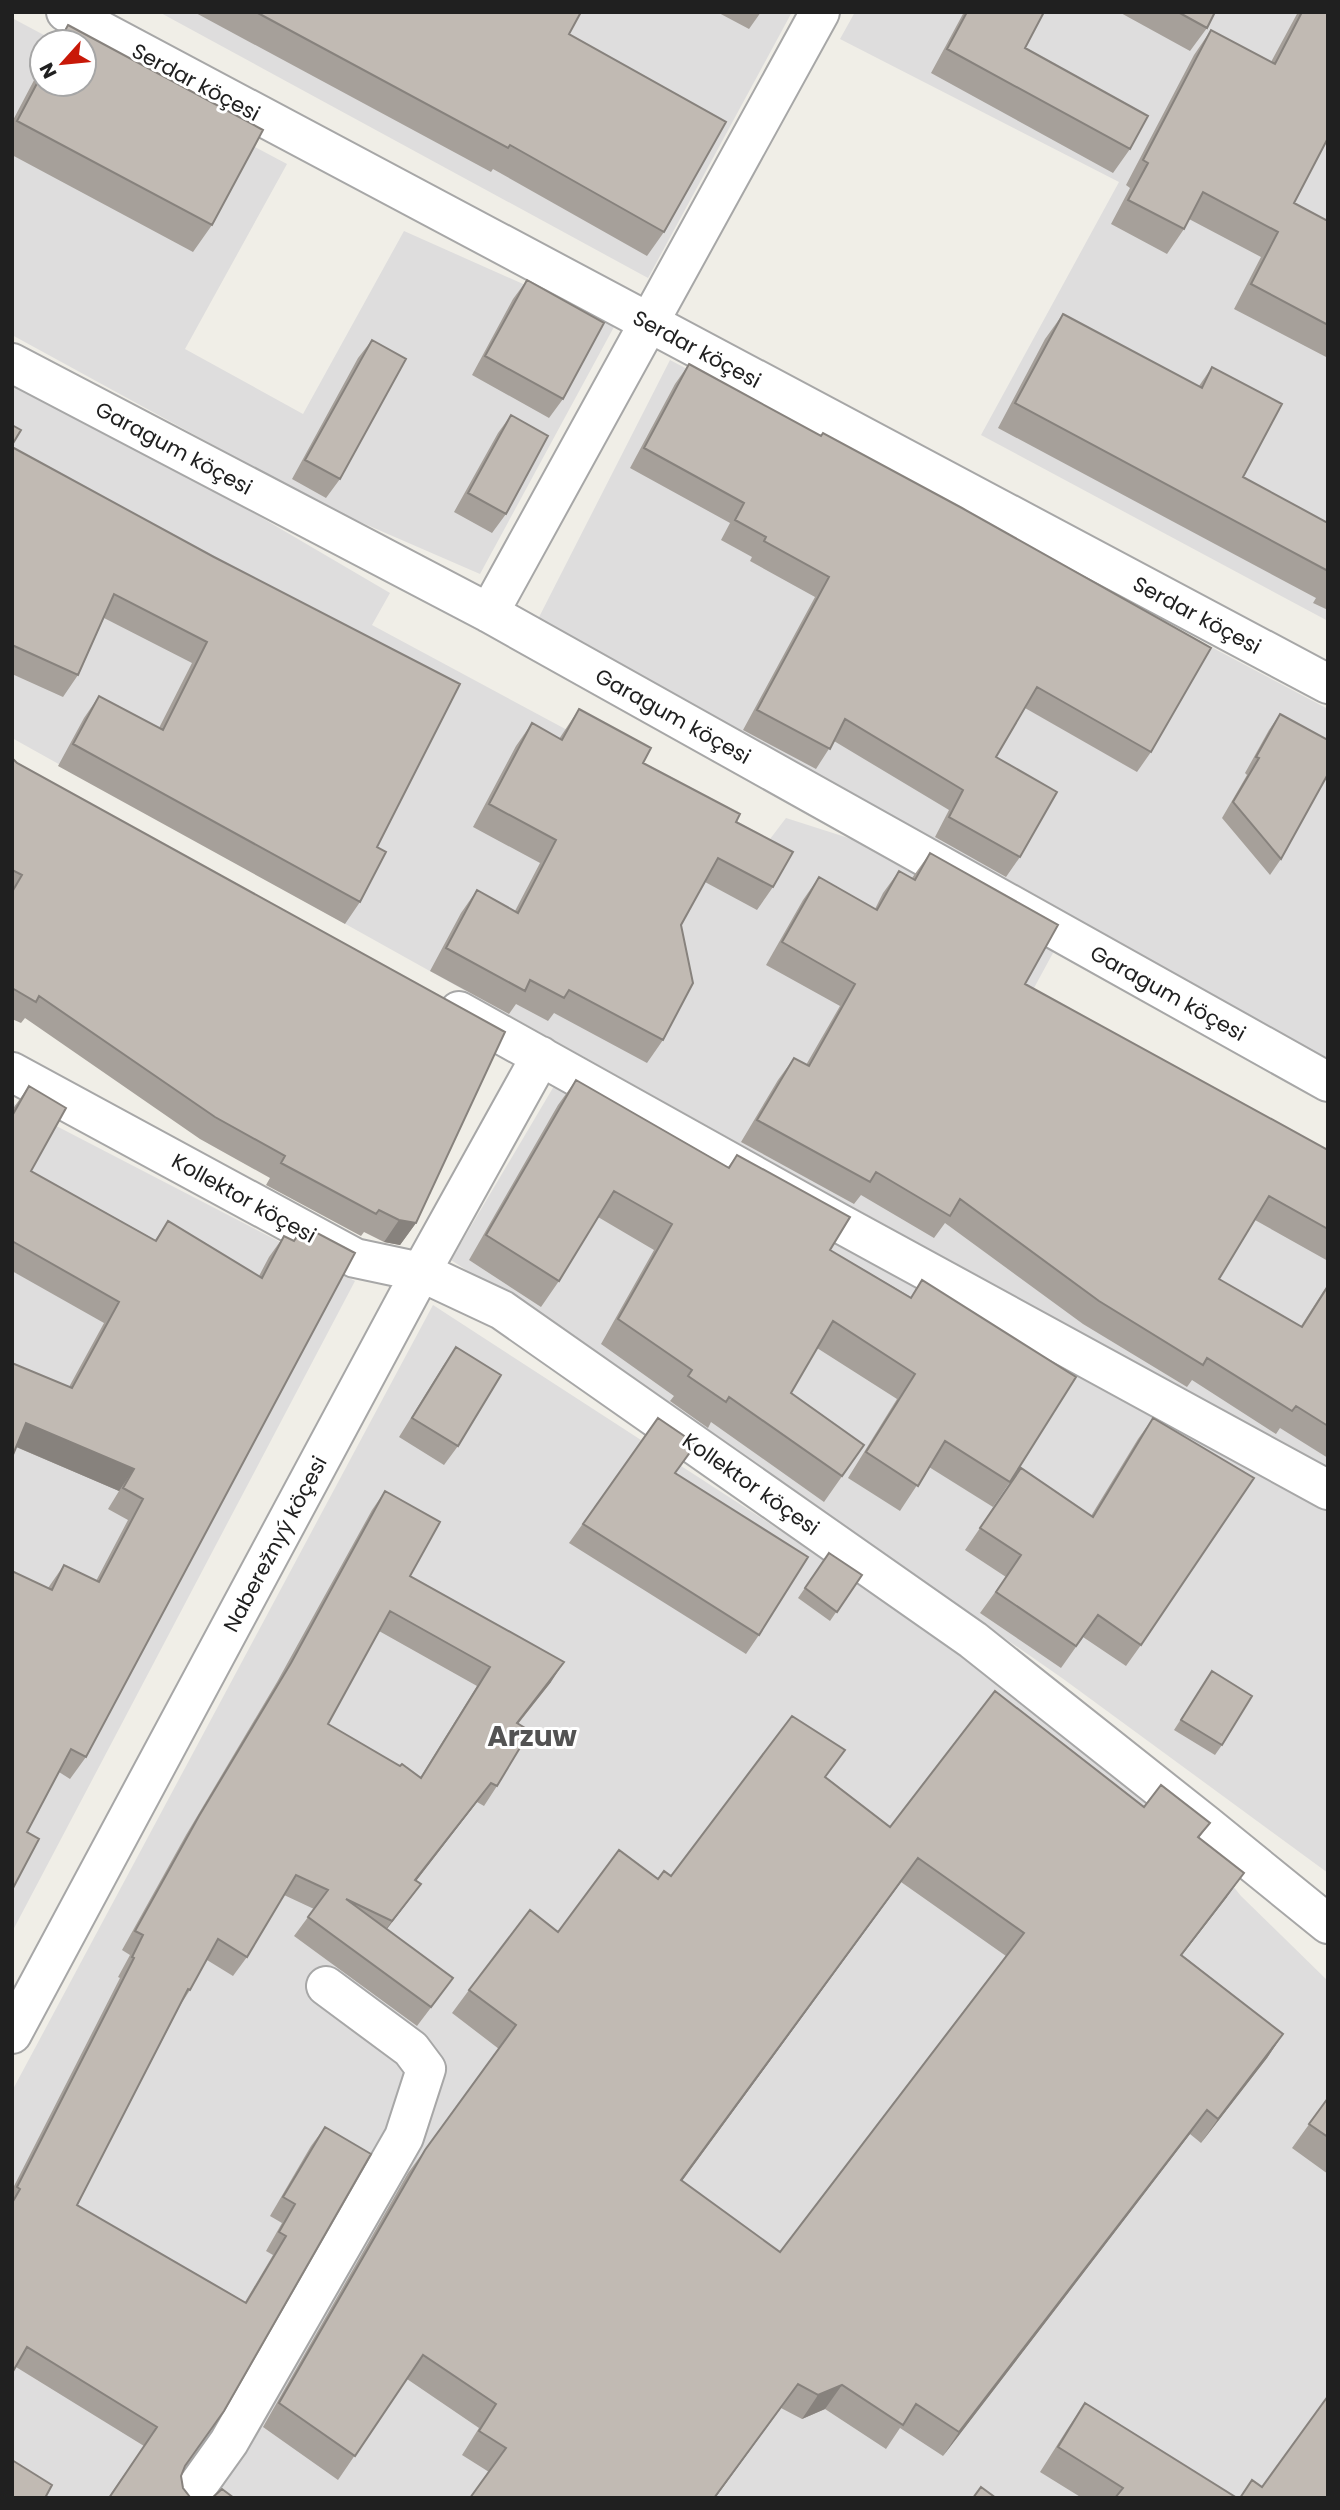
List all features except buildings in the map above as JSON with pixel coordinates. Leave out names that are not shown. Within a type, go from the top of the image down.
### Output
[{"type":"street","name":"Serdar köçesi","points":[[66,12],[1328,684]]},
{"type":"street","points":[[489,613],[820,12]]},
{"type":"street","name":"Garagum köçesi","points":[[12,363],[489,613],[1328,1082]]},
{"type":"street","points":[[433,996],[829,1217],[1328,1490]]},
{"type":"street","name":"Naberežnyý köçesi","points":[[12,2034],[421,1272],[541,1056]]},
{"type":"street","name":"Kollektor köçesi","points":[[12,1072],[355,1258],[421,1272],[502,1310],[973,1640],[1328,1924]]},
{"type":"street","points":[[189,2498],[229,2441],[404,2137],[426,2069],[411,2049],[326,1986]]},
{"type":"shaded area","points":[[159,12],[792,12],[648,278]]},
{"type":"shaded area","points":[[855,12],[1328,12],[1328,621],[981,435],[1119,182],[840,39]]},
{"type":"shaded area","points":[[12,18],[31,28],[28,28],[28,98],[98,98],[98,63],[287,164],[185,349],[303,414],[404,231],[615,325],[480,574],[328,508],[12,335]]},
{"type":"shaded area","points":[[670,360],[1328,709],[1328,1059],[938,849],[535,625]]},
{"type":"shaded area","points":[[12,371],[390,593],[372,625],[770,839],[786,818],[911,858],[1060,940],[1028,999],[1328,1161],[1328,1472],[12,738]]},
{"type":"shaded area","points":[[557,1081],[1328,1508],[1328,1873],[1062,1678],[596,1355],[451,1260]]},
{"type":"shaded area","points":[[12,1103],[355,1281],[12,1932]]},
{"type":"shaded area","points":[[433,1305],[946,1638],[1199,1844],[1241,1896],[1328,1981],[1328,2498],[12,2498],[12,2091]]},
{"type":"district","name":"Arzuw","points":[[532,1736]]}]
